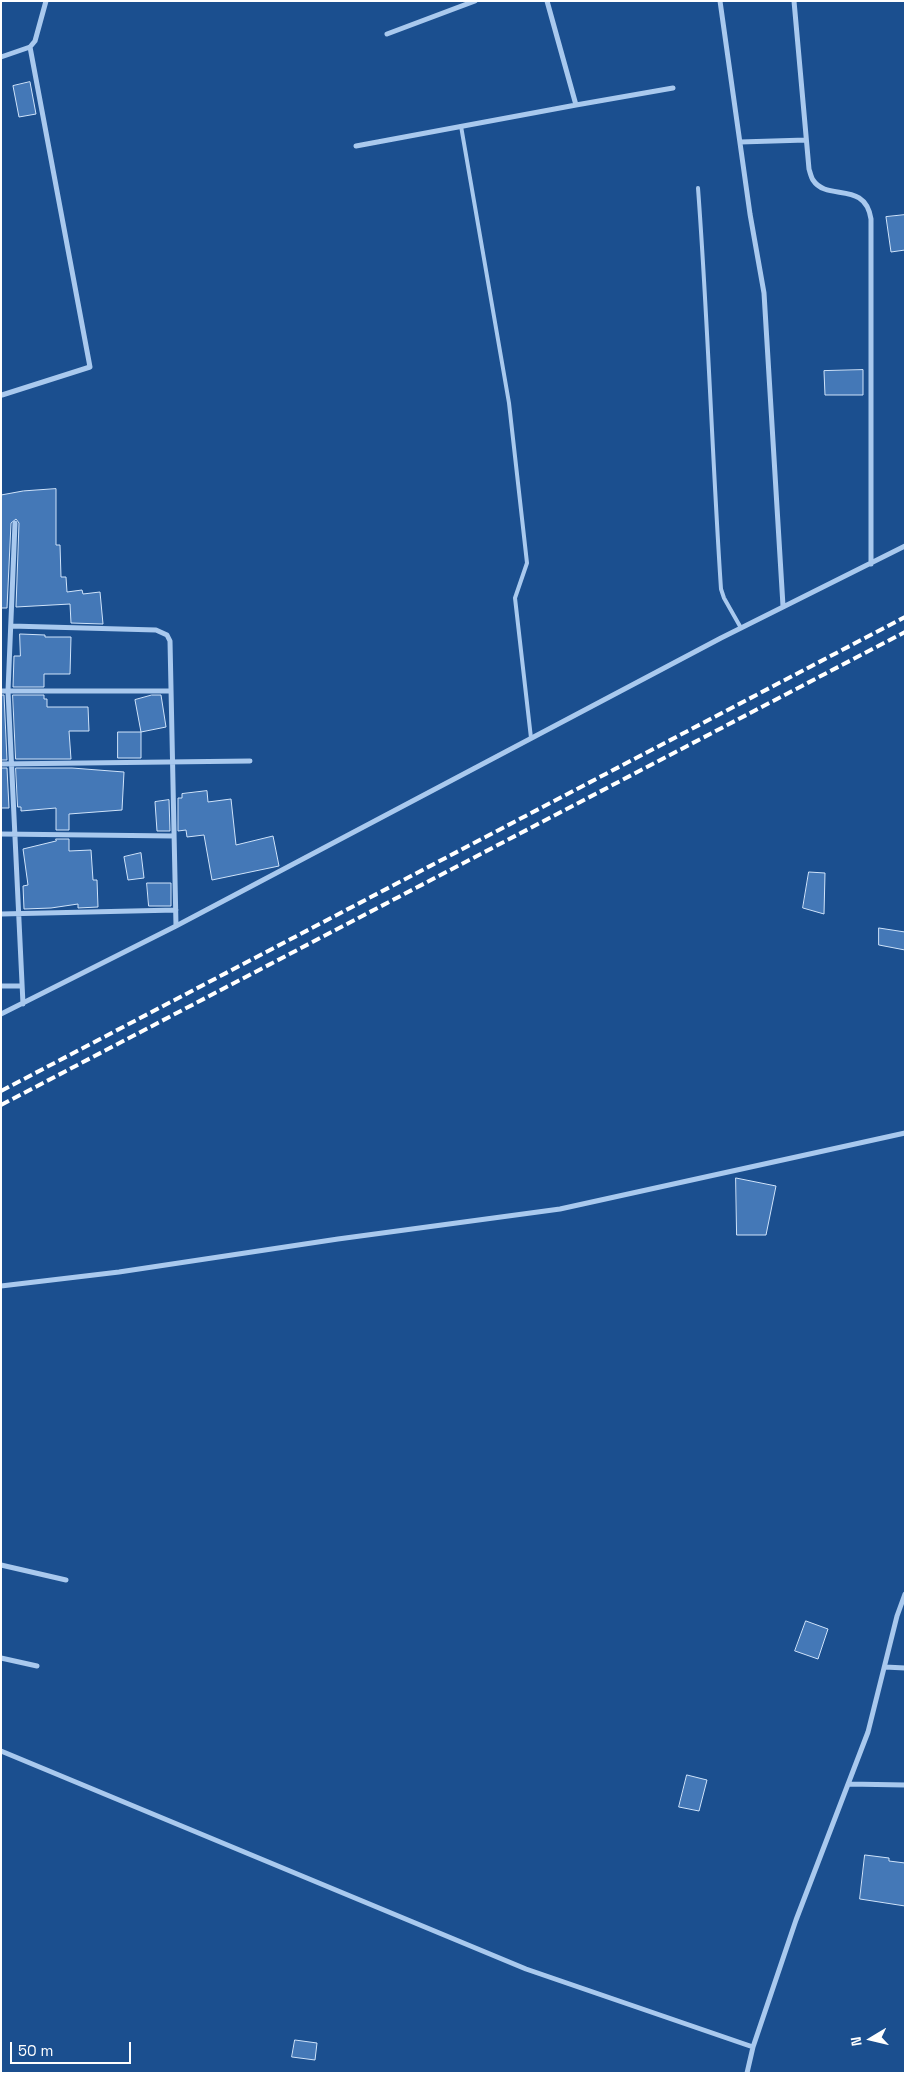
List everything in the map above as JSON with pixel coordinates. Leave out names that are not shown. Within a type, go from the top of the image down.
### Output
[{"type":"street","points":[[1,58],[30,47],[35,40],[46,1]]},
{"type":"street","points":[[386,34],[475,1]]},
{"type":"street","points":[[547,1],[576,104]]},
{"type":"street","points":[[720,1],[764,293],[783,606]]},
{"type":"street","points":[[794,1],[809,169],[813,180],[819,186],[855,196],[865,201],[871,214],[871,564]]},
{"type":"street","points":[[2,395],[90,367],[30,47]]},
{"type":"street","points":[[356,146],[576,104],[673,88]]},
{"type":"street","points":[[740,142],[806,140]]},
{"type":"street","points":[[15,524],[8,691],[23,1004]]},
{"type":"street","points":[[1,1014],[176,926],[783,606],[905,546]]},
{"type":"street","points":[[11,626],[162,632],[167,635],[170,641],[176,926]]},
{"type":"street","points":[[1,691],[170,691]]},
{"type":"street","points":[[1,764],[250,760]]},
{"type":"street","points":[[1,834],[174,836]]},
{"type":"street","points":[[1,914],[176,910]]},
{"type":"street","points":[[1,986],[22,986]]},
{"type":"street","points":[[1,1286],[119,1272],[338,1238],[560,1209],[905,1133]]},
{"type":"street","points":[[1,1565],[66,1580]]},
{"type":"street","points":[[746,2073],[796,1920],[868,1732],[897,1616],[905,1594]]},
{"type":"street","points":[[1,1658],[37,1666]]},
{"type":"street","points":[[885,1667],[905,1668]]},
{"type":"street","points":[[1,1751],[526,1969],[753,2047]]},
{"type":"street","points":[[848,1784],[905,1785]]},
{"type":"lane","points":[[462,126],[508,403],[527,563],[515,598],[530,738]]},
{"type":"lane","points":[[698,188],[721,588],[724,598],[741,628]]},
{"type":"building","points":[[30,82],[36,114],[19,117],[13,86]]},
{"type":"building","points":[[905,215],[905,250],[891,252],[886,217]]},
{"type":"building","points":[[863,370],[863,395],[825,395],[824,371]]},
{"type":"building","points":[[56,489],[56,545],[60,545],[61,577],[66,577],[67,592],[82,590],[83,594],[100,592],[103,624],[71,623],[70,604],[16,607],[19,523],[16,519],[11,523],[7,608],[1,608],[1,495],[23,491]]},
{"type":"building","points":[[20,634],[45,635],[45,637],[71,637],[70,674],[44,674],[44,687],[13,687],[14,656],[20,656]]},
{"type":"building","points":[[1,695],[4,695],[7,760],[1,760]]},
{"type":"building","points":[[13,695],[44,695],[44,699],[47,699],[47,707],[88,707],[89,731],[69,731],[71,759],[16,759]]},
{"type":"building","points":[[152,695],[161,695],[166,727],[141,732],[135,700]]},
{"type":"building","points":[[118,732],[141,732],[141,758],[118,758]]},
{"type":"building","points":[[1,768],[7,768],[9,808],[1,808]]},
{"type":"building","points":[[16,768],[72,768],[124,772],[122,810],[69,814],[69,830],[56,830],[56,808],[21,811],[21,807],[18,807]]},
{"type":"building","points":[[207,791],[208,802],[231,799],[236,845],[273,836],[279,866],[212,880],[204,835],[187,837],[186,830],[178,831],[178,798],[182,798],[182,794]]},
{"type":"building","points":[[169,800],[170,831],[157,831],[155,802]]},
{"type":"building","points":[[56,839],[69,839],[69,851],[91,850],[93,880],[97,880],[98,907],[78,908],[78,904],[24,909],[23,886],[28,885],[23,849],[56,841]]},
{"type":"building","points":[[141,853],[144,878],[128,880],[124,857]]},
{"type":"building","points":[[809,872],[825,873],[824,914],[803,908]]},
{"type":"building","points":[[147,883],[171,883],[171,906],[149,906]]},
{"type":"building","points":[[879,928],[905,932],[905,950],[879,945]]},
{"type":"building","points":[[736,1178],[776,1186],[766,1235],[737,1235]]},
{"type":"building","points":[[806,1621],[828,1629],[818,1659],[795,1651]]},
{"type":"building","points":[[687,1775],[707,1780],[699,1811],[679,1807]]},
{"type":"building","points":[[865,1855],[889,1858],[889,1861],[905,1863],[905,1906],[860,1899]]},
{"type":"building","points":[[295,2040],[317,2043],[315,2060],[292,2057]]},
{"type":"railway","points":[[1,1091],[905,617]]},
{"type":"railway","points":[[1,1105],[905,632]]}]
